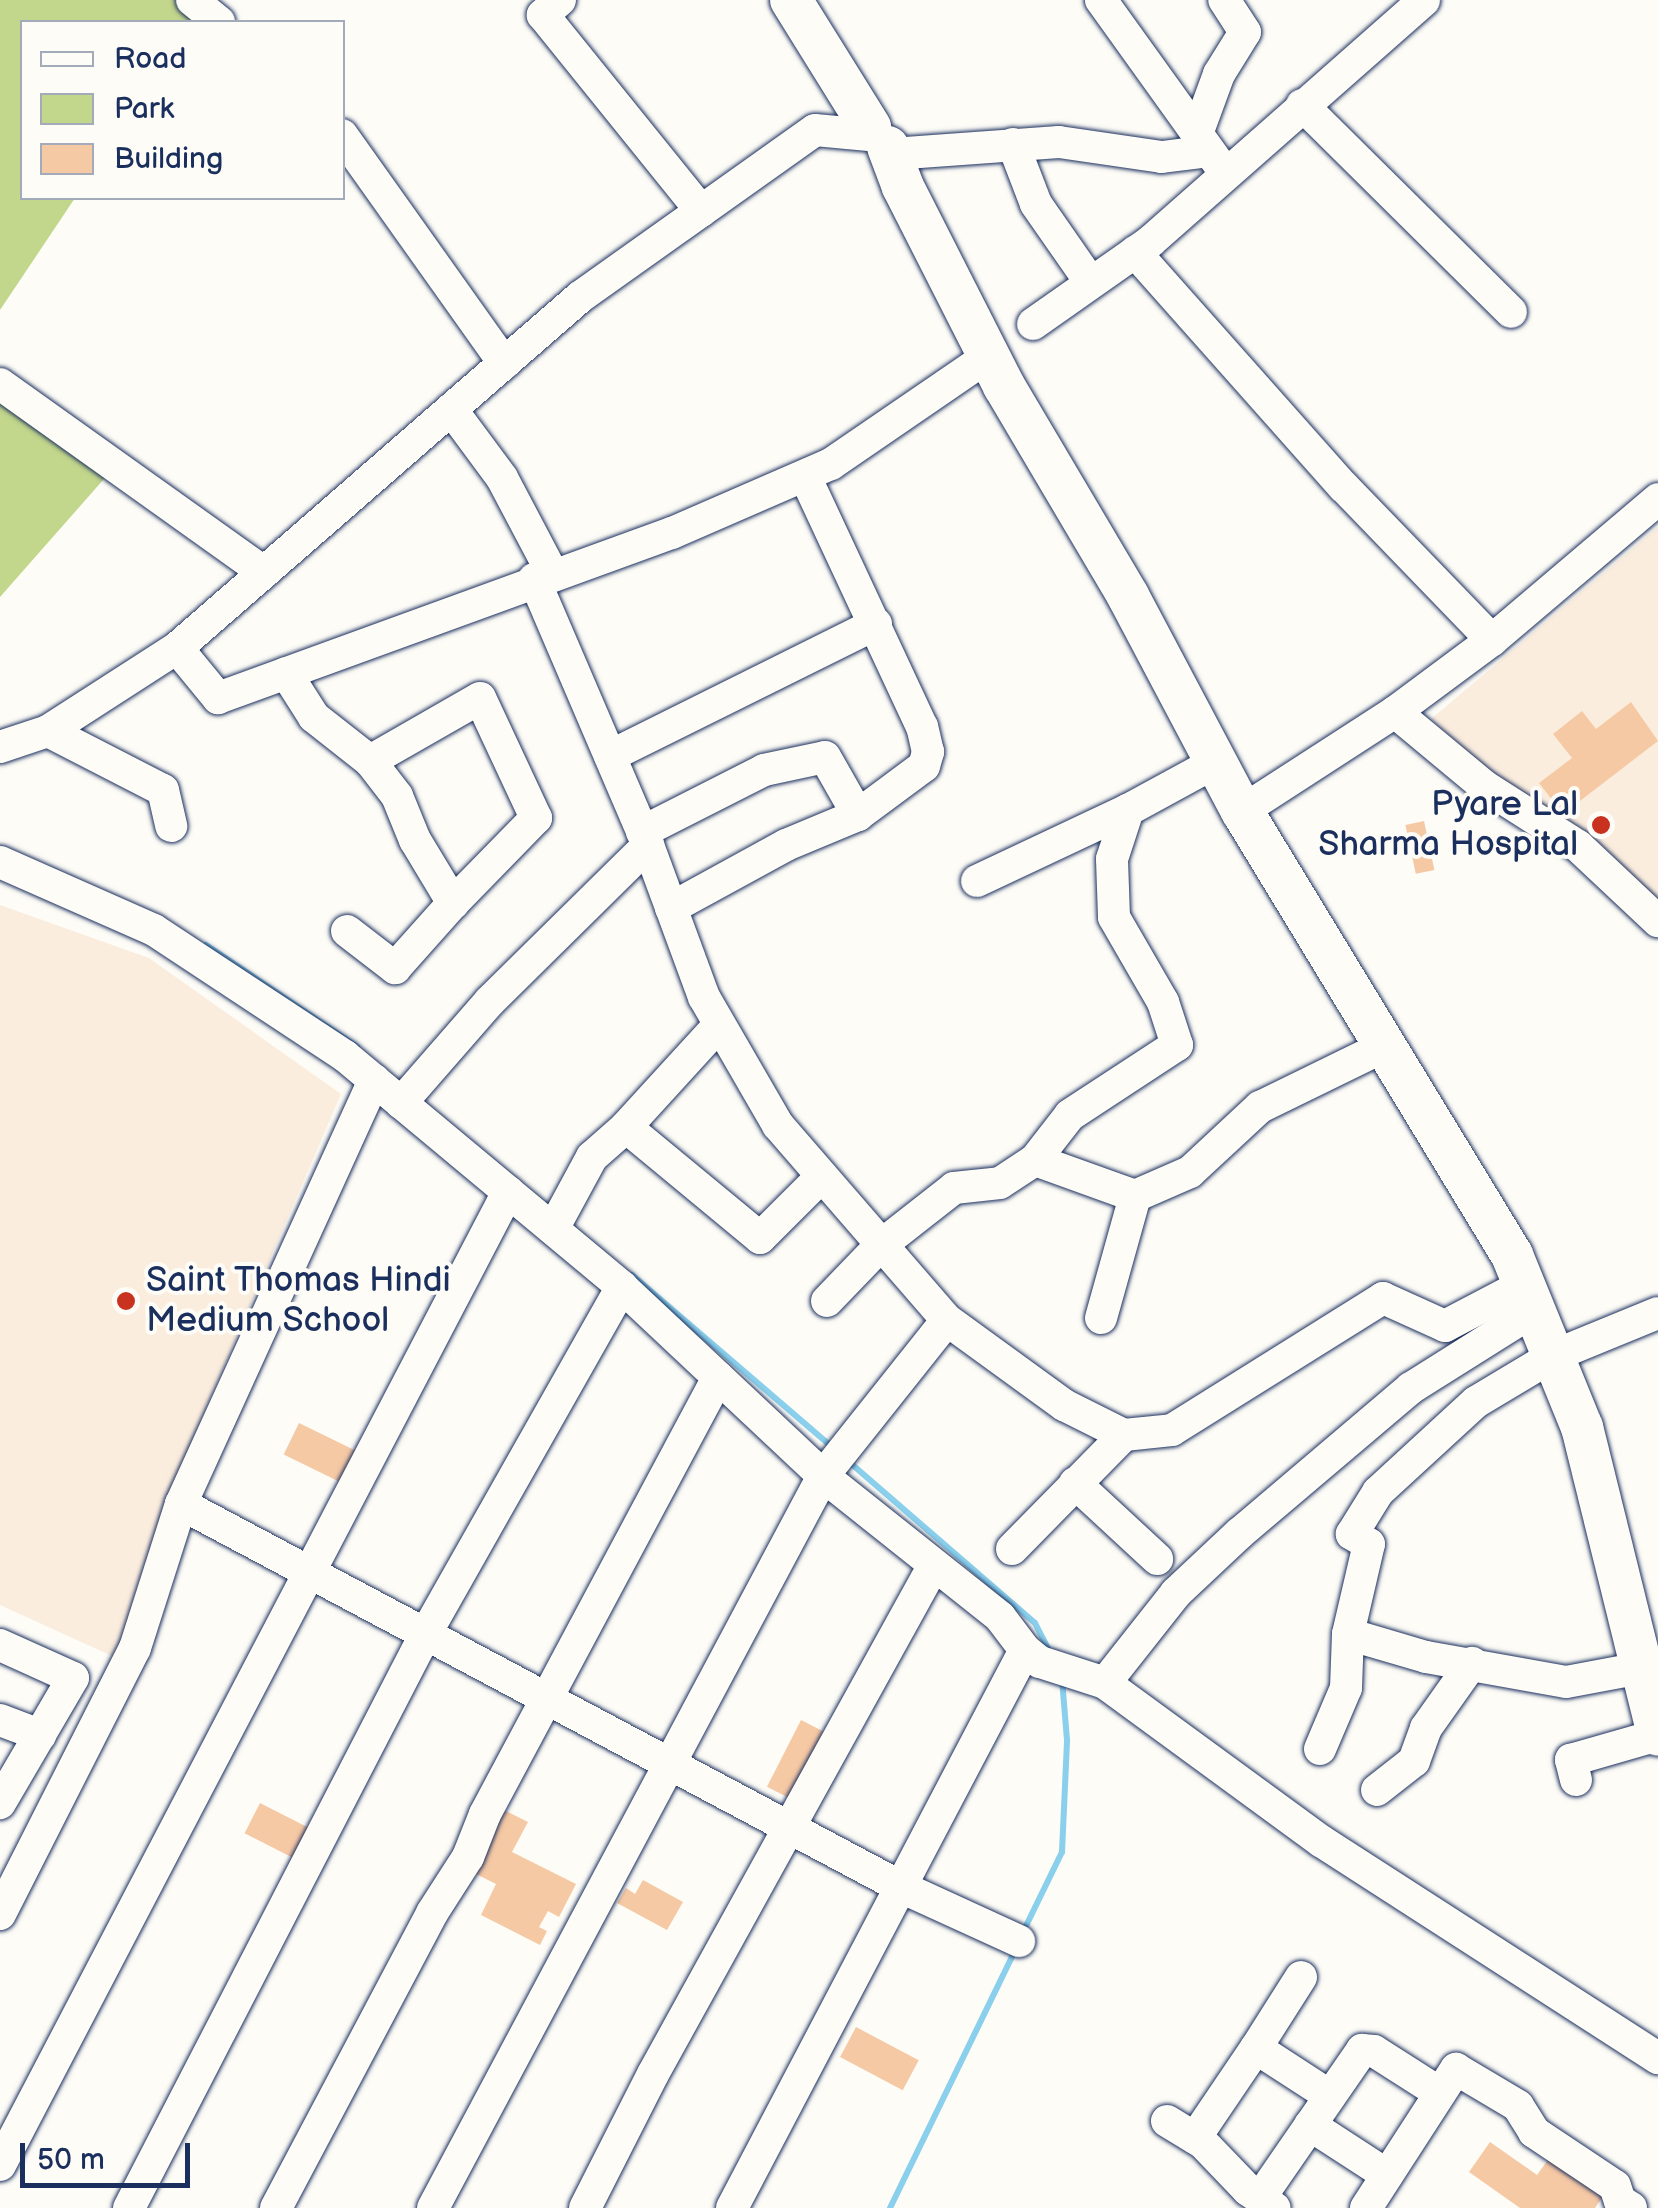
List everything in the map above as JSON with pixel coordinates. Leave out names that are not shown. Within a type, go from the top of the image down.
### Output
[{"type":"main road","points":[[791,0],[881,136]]},
{"type":"main road","points":[[814,0],[844,37],[904,188],[990,355],[1242,811],[1512,1255],[1582,1427],[1658,1735]]},
{"type":"street","points":[[192,0],[217,20]]},
{"type":"street","points":[[560,0],[543,15],[701,211]]},
{"type":"street","points":[[1100,0],[1211,152]]},
{"type":"street","points":[[1033,324],[1135,252],[1211,152],[1219,74],[1245,32],[1224,0]]},
{"type":"street","points":[[0,747],[48,731],[177,648],[580,297],[816,130],[1013,144],[1060,142],[1162,157],[1211,152],[1302,105],[1424,0]]},
{"type":"street","points":[[1302,105],[1511,312]]},
{"type":"street","points":[[345,139],[504,363]]},
{"type":"street","points":[[1013,144],[1036,204],[1084,274],[1094,280]]},
{"type":"street","points":[[1135,252],[1344,487],[1492,640]]},
{"type":"street","points":[[177,648],[218,698],[672,532],[805,476],[831,464],[990,355]]},
{"type":"street","points":[[0,384],[264,572]]},
{"type":"street","points":[[451,409],[502,478],[704,997],[719,1025],[778,1125],[947,1320],[1064,1404],[1124,1435],[1172,1430],[1383,1298],[1445,1326],[1530,1297]]},
{"type":"street","points":[[671,908],[786,845],[858,816],[924,766],[928,752],[922,726],[805,476]]},
{"type":"street","points":[[1242,811],[1395,712],[1492,640],[1658,499]]},
{"type":"street","points":[[610,756],[876,624]]},
{"type":"street","points":[[286,673],[314,716],[370,762],[397,796],[415,840],[453,903]]},
{"type":"street","points":[[346,931],[394,968],[536,818],[480,698],[370,762]]},
{"type":"street","points":[[1395,712],[1484,786],[1578,846],[1658,921]]},
{"type":"street","points":[[48,731],[163,790],[171,826]]},
{"type":"street","points":[[407,1095],[645,838],[764,770],[825,756],[858,816]]},
{"type":"street","points":[[977,880],[1128,810],[1216,762]]},
{"type":"street","points":[[827,1301],[880,1246],[954,1188],[1000,1182],[1035,1160],[1070,1115],[1177,1045],[1163,1002],[1114,917],[1112,859],[1128,810]]},
{"type":"street","points":[[0,862],[154,930],[374,1080],[407,1095],[508,1192],[622,1287],[823,1476],[1000,1617],[1033,1656],[1094,1678],[1321,1841],[1658,2058]]},
{"type":"street","points":[[553,1229],[592,1158],[626,1127],[719,1025]]},
{"type":"street","points":[[1035,1160],[1135,1196],[1190,1172],[1260,1107],[1386,1045]]},
{"type":"street","points":[[0,1914],[135,1648],[181,1504],[374,1080]]},
{"type":"street","points":[[626,1127],[760,1238],[821,1177]]},
{"type":"street","points":[[0,2165],[508,1192]]},
{"type":"street","points":[[1101,1318],[1135,1196]]},
{"type":"street","points":[[129,2208],[426,1633],[622,1287]]},
{"type":"street","points":[[1094,1678],[1240,1532],[1411,1388],[1530,1297]]},
{"type":"street","points":[[1320,1749],[1346,1688],[1348,1634],[1370,1544],[1352,1534],[1378,1492],[1476,1402],[1553,1356],[1658,1313]]},
{"type":"street","points":[[434,2208],[823,1476],[947,1320]]},
{"type":"street","points":[[276,2208],[432,1914],[468,1857],[486,1814],[718,1377]]},
{"type":"street","points":[[1012,1550],[1124,1435]]},
{"type":"street","points":[[1076,1483],[1157,1559]]},
{"type":"street","points":[[181,1504],[902,1887],[1020,1941]]},
{"type":"street","points":[[584,2208],[653,2074],[934,1565]]},
{"type":"street","points":[[1348,1634],[1426,1658],[1472,1662],[1566,1682],[1640,1668]]},
{"type":"street","points":[[0,1645],[74,1678],[0,1803]]},
{"type":"street","points":[[732,2208],[902,1887],[1033,1656]]},
{"type":"street","points":[[1378,1790],[1414,1761],[1426,1728],[1472,1662]]},
{"type":"street","points":[[0,1720],[40,1735]]},
{"type":"street","points":[[1576,1780],[1571,1760],[1658,1735]]},
{"type":"street","points":[[1195,2138],[1301,1977]]},
{"type":"street","points":[[1256,2048],[1330,2096]]},
{"type":"street","points":[[1167,2120],[1195,2138],[1268,2203],[1310,2125],[1362,2050],[1374,2051],[1440,2093]]},
{"type":"street","points":[[1366,2208],[1456,2069],[1518,2106],[1534,2132],[1615,2186],[1620,2200],[1631,2208]]},
{"type":"street","points":[[1310,2125],[1387,2175]]},
{"type":"shaded area","name":"Pyare Lal Sharma Hospital","points":[[1658,527],[1658,932],[1431,719]]},
{"type":"shaded area","name":"Saint Thomas Hindi Medium School","points":[[0,905],[149,958],[341,1094],[163,1508],[123,1661],[0,1605]]},
{"type":"green space","points":[[0,0],[176,0],[196,17],[194,20],[20,20],[20,200],[74,200],[0,310]]},
{"type":"green space","points":[[0,395],[111,471],[0,597]]},
{"type":"building","points":[[1631,702],[1658,741],[1563,814],[1539,783],[1572,758],[1553,734],[1582,711],[1596,729]]},
{"type":"building","points":[[1424,821],[1434,870],[1416,874],[1405,825]]},
{"type":"building","points":[[299,1423],[362,1454],[347,1485],[284,1454]]},
{"type":"building","points":[[801,1720],[831,1735],[797,1802],[767,1787]]},
{"type":"building","points":[[260,1803],[313,1830],[297,1860],[245,1833]]},
{"type":"building","points":[[500,1808],[528,1822],[512,1852],[576,1884],[559,1917],[548,1911],[539,1927],[547,1931],[540,1945],[481,1915],[496,1884],[468,1870]]},
{"type":"building","points":[[643,1880],[683,1902],[667,1930],[617,1903],[626,1888],[635,1894]]},
{"type":"building","points":[[856,2027],[919,2060],[903,2090],[840,2057]]},
{"type":"building","points":[[1490,2142],[1537,2175],[1555,2150],[1609,2187],[1595,2208],[1520,2208],[1469,2172]]},
{"type":"waterway","points":[[206,945],[357,1047]]},
{"type":"waterway","points":[[632,1275],[831,1446]]},
{"type":"waterway","points":[[848,1461],[1035,1623],[1051,1654]]},
{"type":"waterway","points":[[1023,1932],[1062,1852],[1067,1740],[1062,1679]]},
{"type":"waterway","points":[[890,2208],[1016,1948]]},
{"type":"place","name":"Pyare Lal Sharma Hospital","points":[[1601,825]]},
{"type":"place","name":"Saint Thomas Hindi Medium School","points":[[126,1301]]}]
